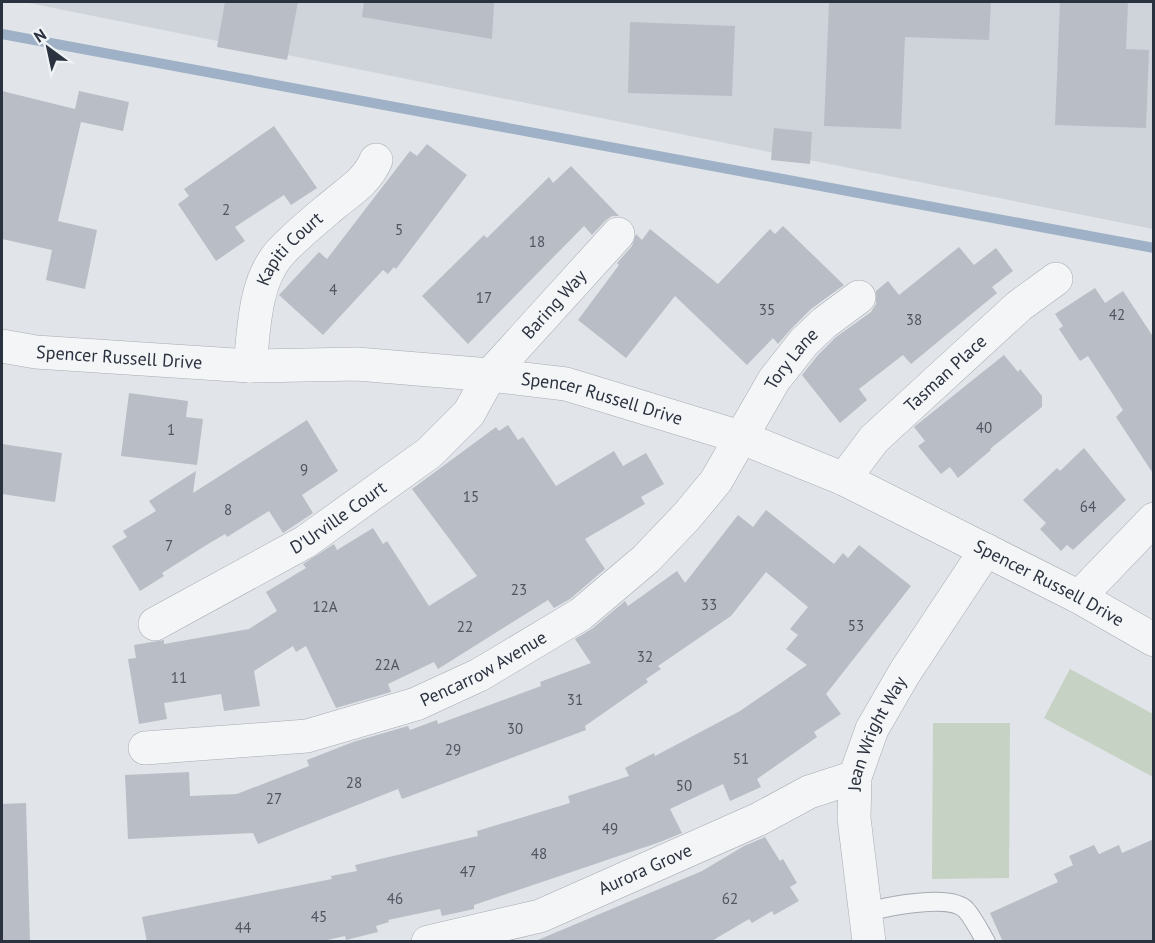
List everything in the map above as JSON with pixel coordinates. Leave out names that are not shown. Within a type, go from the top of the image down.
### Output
[{"type":"street","name":"Kapiti Court","points":[[250,366],[256,308],[266,278],[277,256],[302,231],[370,174],[376,160]]},
{"type":"street","name":"Baring Way","points":[[489,375],[618,234]]},
{"type":"street","name":"Tasman Place","points":[[844,478],[874,438],[1019,306],[1056,279]]},
{"type":"street","name":"Tory Lane","points":[[740,437],[774,380],[804,342],[860,297]]},
{"type":"street","name":"Spencer Russell Drive","points":[[2,346],[36,352],[250,366],[357,364],[566,384],[740,437],[844,478],[1079,597],[1154,640]]},
{"type":"street","name":"D'Urville Court","points":[[155,624],[305,542],[429,453],[469,413],[489,375]]},
{"type":"street","name":"Pencarrow Avenue","points":[[145,748],[307,736],[416,705],[479,675],[581,614],[646,559],[716,481],[740,437]]},
{"type":"street","points":[[1079,597],[1154,519]]},
{"type":"street","name":"Jean Wright Way","points":[[867,927],[854,818],[855,777],[872,729],[905,672],[986,550]]},
{"type":"street","name":"Aurora Grove","points":[[428,942],[540,916],[759,819],[809,792],[855,777]]},
{"type":"lane","points":[[867,927],[906,905],[951,903],[965,908],[986,942]]},
{"type":"shaded area","points":[[24,2],[1153,2],[1153,229]]},
{"type":"green space","points":[[1070,669],[1153,714],[1153,777],[1044,718]]},
{"type":"green space","points":[[933,723],[1010,723],[1009,878],[932,879]]},
{"type":"building","points":[[225,2],[298,2],[287,60],[217,47]]},
{"type":"building","points":[[364,2],[494,2],[492,39],[362,17]]},
{"type":"building","points":[[829,2],[991,2],[989,40],[905,37],[901,129],[824,126]]},
{"type":"building","points":[[1060,2],[1128,2],[1126,49],[1149,50],[1146,128],[1055,125]]},
{"type":"building","points":[[630,22],[735,26],[732,96],[628,93]]},
{"type":"building","points":[[2,91],[75,109],[79,91],[129,102],[123,131],[81,122],[58,221],[97,230],[85,289],[46,280],[52,250],[2,239]]},
{"type":"building","points":[[274,126],[317,188],[291,205],[284,195],[235,227],[245,241],[216,261],[178,204],[189,196],[184,189]]},
{"type":"building","points":[[774,128],[812,132],[810,164],[771,160]]},
{"type":"building","points":[[427,144],[467,175],[396,269],[394,267],[388,274],[383,270],[323,335],[279,295],[319,252],[327,259],[410,151],[417,156]]},
{"type":"building","points":[[571,166],[619,216],[612,216],[592,235],[584,226],[468,344],[422,296],[484,235],[487,238],[549,177],[553,183]]},
{"type":"building","points":[[783,226],[844,285],[811,309],[778,344],[773,338],[747,365],[675,296],[626,358],[578,320],[619,265],[617,263],[632,246],[636,234],[642,240],[650,229],[718,284],[770,229],[775,234]]},
{"type":"building","points":[[959,247],[974,265],[996,248],[1013,271],[992,287],[997,293],[911,364],[903,355],[859,389],[867,400],[840,423],[802,375],[836,337],[871,312],[876,304],[876,291],[888,281],[899,295]]},
{"type":"building","points":[[1095,288],[1105,303],[1123,291],[1154,338],[1154,475],[1116,417],[1123,410],[1088,356],[1080,361],[1059,329],[1063,326],[1055,314]]},
{"type":"building","points":[[1004,355],[1018,372],[1020,369],[1042,396],[1042,407],[958,478],[950,467],[941,474],[918,446],[925,441],[914,427]]},
{"type":"building","points":[[129,393],[188,401],[186,417],[203,419],[197,465],[121,456]]},
{"type":"building","points":[[307,420],[338,471],[302,495],[313,513],[283,533],[269,511],[227,537],[225,534],[208,544],[162,573],[164,576],[140,591],[112,546],[127,537],[123,531],[156,511],[149,501],[196,471],[193,493]]},
{"type":"building","points":[[508,425],[518,440],[523,437],[556,486],[614,451],[623,466],[646,453],[664,484],[641,497],[645,504],[585,539],[605,569],[570,599],[554,608],[548,600],[438,669],[434,662],[388,684],[391,692],[336,708],[306,646],[296,652],[293,646],[254,671],[260,706],[224,711],[221,694],[164,703],[167,719],[139,724],[128,659],[136,658],[134,645],[164,640],[164,644],[249,629],[277,611],[266,592],[306,568],[303,564],[334,544],[337,550],[373,528],[383,544],[387,541],[429,606],[477,576],[412,489],[496,427],[499,431]]},
{"type":"building","points":[[2,444],[62,453],[55,502],[2,494]]},
{"type":"building","points":[[1084,448],[1126,500],[1073,550],[1067,545],[1061,551],[1040,529],[1046,523],[1023,500],[1057,468],[1060,471]]},
{"type":"building","points":[[766,510],[834,564],[843,553],[848,558],[859,545],[911,586],[826,694],[841,714],[814,732],[817,737],[757,779],[761,787],[730,801],[723,784],[670,809],[682,833],[474,905],[474,909],[442,916],[440,909],[388,920],[389,922],[376,926],[378,932],[346,940],[345,936],[318,942],[147,942],[142,917],[332,879],[331,876],[357,871],[355,865],[478,836],[477,831],[570,803],[568,796],[629,776],[625,768],[654,753],[655,756],[740,711],[807,665],[786,649],[798,635],[790,629],[808,607],[766,572],[731,616],[658,666],[661,669],[646,679],[648,682],[585,726],[586,730],[402,799],[398,789],[258,844],[253,833],[128,839],[125,775],[189,772],[190,796],[237,794],[309,766],[307,760],[353,742],[408,726],[410,730],[437,720],[438,724],[541,686],[540,682],[591,663],[575,639],[593,628],[625,601],[628,606],[677,571],[685,583],[738,515],[753,527]]},
{"type":"building","points":[[26,803],[30,942],[2,942],[2,804]]},
{"type":"building","points":[[765,837],[780,861],[783,859],[797,883],[790,887],[799,901],[774,915],[772,911],[752,923],[749,919],[710,942],[533,942],[702,871],[744,846]]},
{"type":"building","points":[[1154,839],[1154,942],[1003,942],[990,913],[1058,882],[1054,874],[1073,865],[1069,856],[1094,845],[1099,854],[1119,845],[1122,853]]},
{"type":"waterway","points":[[2,34],[1154,248]]}]
